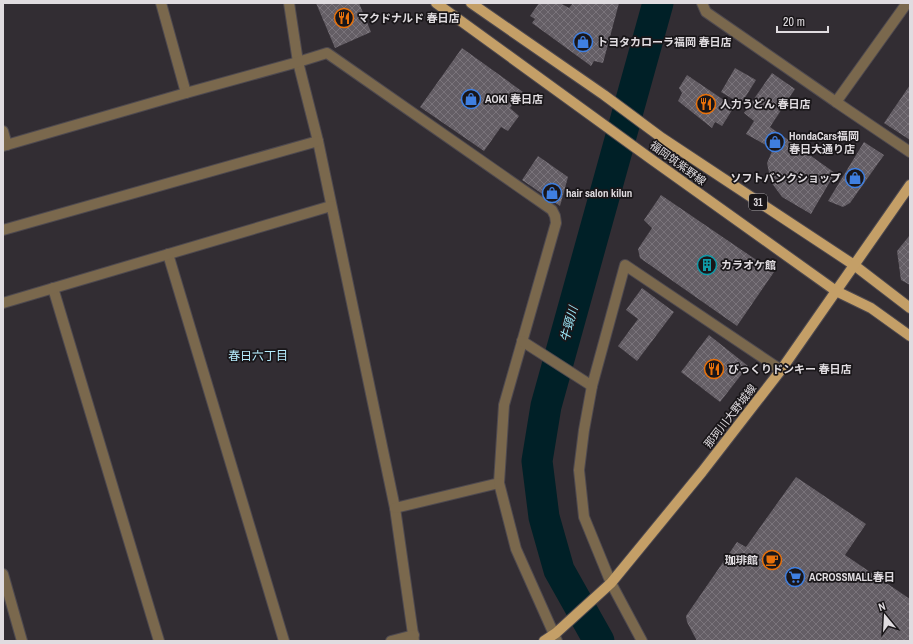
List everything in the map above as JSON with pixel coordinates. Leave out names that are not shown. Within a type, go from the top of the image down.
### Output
[{"type":"main road","name":"福岡筑紫野線","points":[[436,3],[836,291],[871,308],[910,336]]},
{"type":"main road","name":"福岡筑紫野線","points":[[471,3],[604,95],[662,138],[854,265],[910,308]]},
{"type":"main road","name":"那珂川大野城線","points":[[544,641],[555,636],[608,586],[702,472],[781,370],[910,185]]},
{"type":"street","points":[[161,3],[186,93]]},
{"type":"street","points":[[289,3],[298,62],[318,141],[395,508],[414,638],[391,641]]},
{"type":"street","points":[[702,3],[706,12],[910,152]]},
{"type":"street","points":[[836,102],[907,3]]},
{"type":"street","points":[[3,131],[5,146],[327,53],[552,210],[556,216],[556,223],[504,405],[499,483],[516,549],[555,636]]},
{"type":"street","points":[[3,230],[318,141]]},
{"type":"street","points":[[3,303],[331,206]]},
{"type":"street","points":[[168,254],[284,641]]},
{"type":"street","points":[[642,641],[608,586],[582,509],[579,470],[589,384],[625,265],[781,370]]},
{"type":"street","points":[[53,288],[159,641]]},
{"type":"street","points":[[522,341],[589,384]]},
{"type":"street","points":[[395,508],[499,483]]},
{"type":"street","points":[[3,574],[22,641]]},
{"type":"building","name":"マクドナルド 春日店","points":[[316,3],[359,3],[371,32],[335,48]]},
{"type":"building","name":"トヨタカローラ福岡 春日店","points":[[539,3],[560,3],[569,8],[573,3],[619,3],[603,63],[594,61],[591,66],[532,23],[535,19],[530,16]]},
{"type":"building","name":"AOKI 春日店","points":[[462,48],[523,92],[510,108],[519,116],[508,131],[501,127],[484,151],[420,107]]},
{"type":"building","points":[[735,68],[756,80],[741,104],[721,92]]},
{"type":"building","name":"HondaCars福岡 春日大通り店","points":[[772,73],[795,89],[770,127],[835,173],[811,214],[782,197],[771,182],[767,163],[773,149],[746,134],[754,121],[744,113]]},
{"type":"building","name":"人力うどん 春日店","points":[[687,75],[734,107],[722,126],[715,122],[712,128],[678,101],[682,93],[679,88]]},
{"type":"building","points":[[910,85],[910,140],[884,123]]},
{"type":"building","name":"ソフトバンクショップ","points":[[864,142],[884,155],[850,203],[843,207],[828,201]]},
{"type":"building","name":"hair salon kilun","points":[[538,156],[568,177],[560,206],[522,180]]},
{"type":"building","name":"カラオケ館","points":[[661,195],[774,272],[737,326],[640,258],[638,249],[652,228],[644,220]]},
{"type":"building","points":[[910,235],[910,285],[901,280],[897,251]]},
{"type":"building","points":[[642,288],[674,312],[637,361],[618,346],[638,319],[626,310]]},
{"type":"building","name":"びっくりドンキー 春日店","points":[[709,335],[748,366],[720,402],[681,372]]},
{"type":"building","name":"ACROSSMALL春日","points":[[796,477],[866,524],[845,555],[910,599],[910,641],[697,641],[687,622],[686,616],[737,542],[746,547]]},
{"type":"waterway","name":"牛頸川","points":[[599,641],[559,570],[544,517],[537,461],[546,406],[658,3]]},
{"type":"place","name":"マクドナルド 春日店","points":[[344,18]]},
{"type":"place","name":"トヨタカローラ福岡 春日店","points":[[583,42]]},
{"type":"place","name":"AOKI 春日店","points":[[471,99]]},
{"type":"place","name":"人力うどん 春日店","points":[[706,104]]},
{"type":"place","name":"HondaCars福岡 春日大通り店","points":[[775,142]]},
{"type":"place","name":"ソフトバンクショップ","points":[[855,178]]},
{"type":"place","name":"hair salon kilun","points":[[552,193]]},
{"type":"place","name":"カラオケ館","points":[[707,265]]},
{"type":"place","name":"びっくりドンキー 春日店","points":[[714,369]]},
{"type":"place","name":"珈琲館","points":[[772,560]]},
{"type":"place","name":"ACROSSMALL春日","points":[[795,577]]},
{"type":"district","name":"春日六丁目","points":[[258,356]]}]
